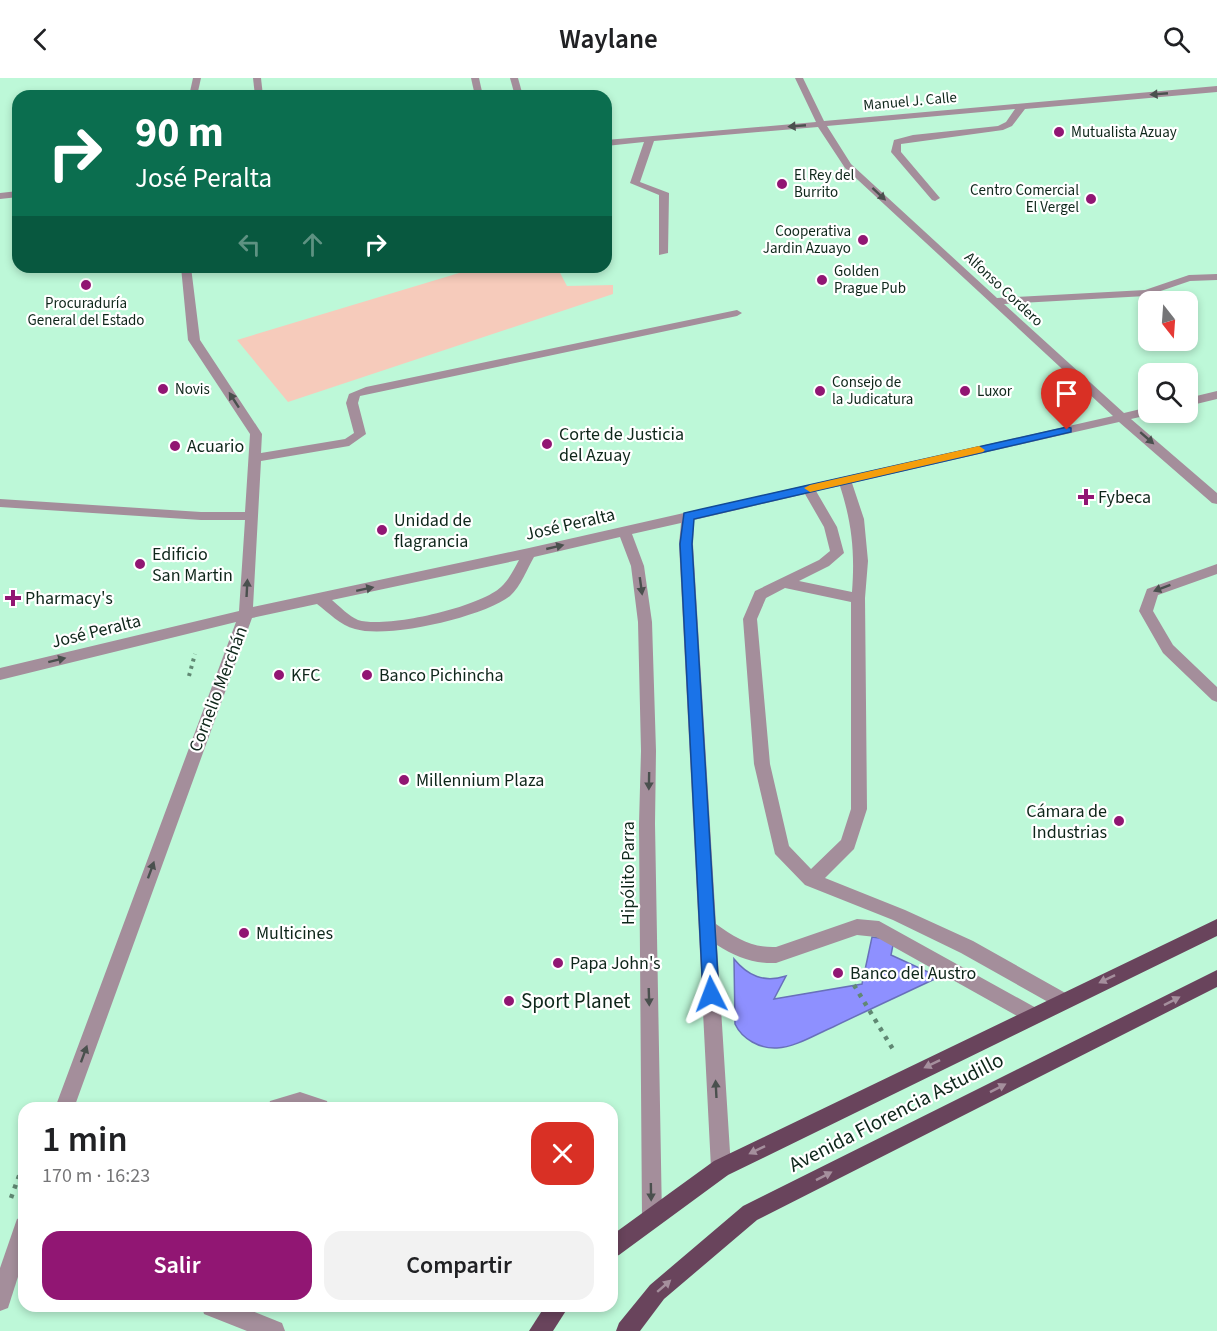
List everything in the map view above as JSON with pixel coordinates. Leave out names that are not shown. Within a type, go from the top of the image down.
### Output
[{"type":"main road","name":"Avenida Florencia Astudillo","points":[[618,1244],[721,1168],[1217,927]]},
{"type":"main road","name":"Avenida Florencia Astudillo","points":[[627,1331],[657,1292],[750,1212],[1217,978]]},
{"type":"main road","points":[[540,1331],[554,1312]]},
{"type":"street","name":"Alfonso Cordero","points":[[799,78],[821,124],[848,166],[1122,417],[1217,500]]},
{"type":"street","name":"Manuel J. Calle","points":[[612,142],[1217,89]]},
{"type":"street","points":[[935,198],[896,152],[897,142],[913,138],[1000,128],[1009,124],[1022,106]]},
{"type":"street","points":[[650,139],[635,183],[664,193],[663,252]]},
{"type":"street","name":"Cornelio Merchán","points":[[66,1102],[246,614],[256,434],[195,340],[187,273]]},
{"type":"street","points":[[995,301],[1146,293],[1189,278],[1217,277]]},
{"type":"street","points":[[255,458],[349,442],[360,434],[352,403],[355,394],[370,389],[737,313]]},
{"type":"street","points":[[1198,400],[1217,395]]},
{"type":"street","name":"José Peralta","points":[[0,674],[246,614],[529,553],[1138,413]]},
{"type":"street","points":[[811,880],[848,844],[859,809],[858,598],[861,561],[857,519],[845,480]]},
{"type":"street","points":[[808,489],[830,524],[837,543],[837,553],[824,563],[760,595],[750,619],[761,753],[781,849],[811,880],[899,915],[967,947],[1063,1000]]},
{"type":"street","points":[[0,503],[201,516],[251,516]]},
{"type":"street","points":[[688,516],[686,544],[721,1168]]},
{"type":"street","name":"Hipólito Parra","points":[[624,531],[636,553],[644,610],[649,783],[647,825],[652,1218]]},
{"type":"street","points":[[320,599],[357,625],[381,626],[429,620],[487,604],[506,592],[529,553]]},
{"type":"street","points":[[1217,569],[1152,592],[1146,611],[1168,649],[1217,696]]},
{"type":"street","points":[[783,583],[858,598]]},
{"type":"street","points":[[707,928],[741,950],[765,957],[776,956],[857,927],[879,929],[1032,1015]]},
{"type":"street","points":[[0,1300],[18,1244]]},
{"type":"street","points":[[227,1312],[274,1331]]},
{"type":"path","points":[[854,985],[910,1075]]},
{"type":"shaded area","points":[[459,273],[560,273],[567,286],[613,285],[613,294],[288,402],[237,340]]},
{"type":"shaded area","points":[[872,937],[894,940],[891,955],[939,977],[791,1045],[777,1048],[764,1047],[747,1038],[738,1029],[735,1024],[734,959],[745,970],[757,977],[771,979],[786,976],[774,999],[862,984]]},
{"type":"slow traffic","points":[[810,488],[979,450]]},
{"type":"place","name":"Mutualista Azuay","points":[[1059,132]]},
{"type":"place","name":"El Rey del Burrito","points":[[782,184]]},
{"type":"place","name":"Centro Comercial El Vergel","points":[[1091,199]]},
{"type":"place","name":"Cooperativa Jardin Azuayo","points":[[863,240]]},
{"type":"place","name":"Golden Prague Pub","points":[[822,280]]},
{"type":"place","name":"Procuraduría General del Estado","points":[[86,285]]},
{"type":"place","name":"Novis","points":[[163,389]]},
{"type":"place","name":"Consejo de la Judicatura","points":[[820,391]]},
{"type":"place","name":"Luxor","points":[[965,391]]},
{"type":"place","name":"Corte de Justicia del Azuay","points":[[547,444]]},
{"type":"place","name":"Acuario","points":[[175,446]]},
{"type":"place","name":"Fybeca","points":[[1086,497]]},
{"type":"place","name":"Unidad de flagrancia","points":[[382,530]]},
{"type":"place","name":"Edificio San Martin","points":[[140,564]]},
{"type":"place","name":"Pharmacy's","points":[[13,598]]},
{"type":"place","name":"KFC","points":[[279,675]]},
{"type":"place","name":"Banco Pichincha","points":[[367,675]]},
{"type":"place","name":"Millennium Plaza","points":[[404,780]]},
{"type":"place","name":"Cámara de Industrias","points":[[1119,821]]},
{"type":"place","name":"Multicines","points":[[244,933]]},
{"type":"place","name":"Papa John's","points":[[558,963]]},
{"type":"place","name":"Banco del Austro","points":[[838,973]]},
{"type":"place","name":"Sport Planet","points":[[509,1001]]},
{"type":"route","points":[[711,994],[686,544],[688,516],[1067,430]]}]
